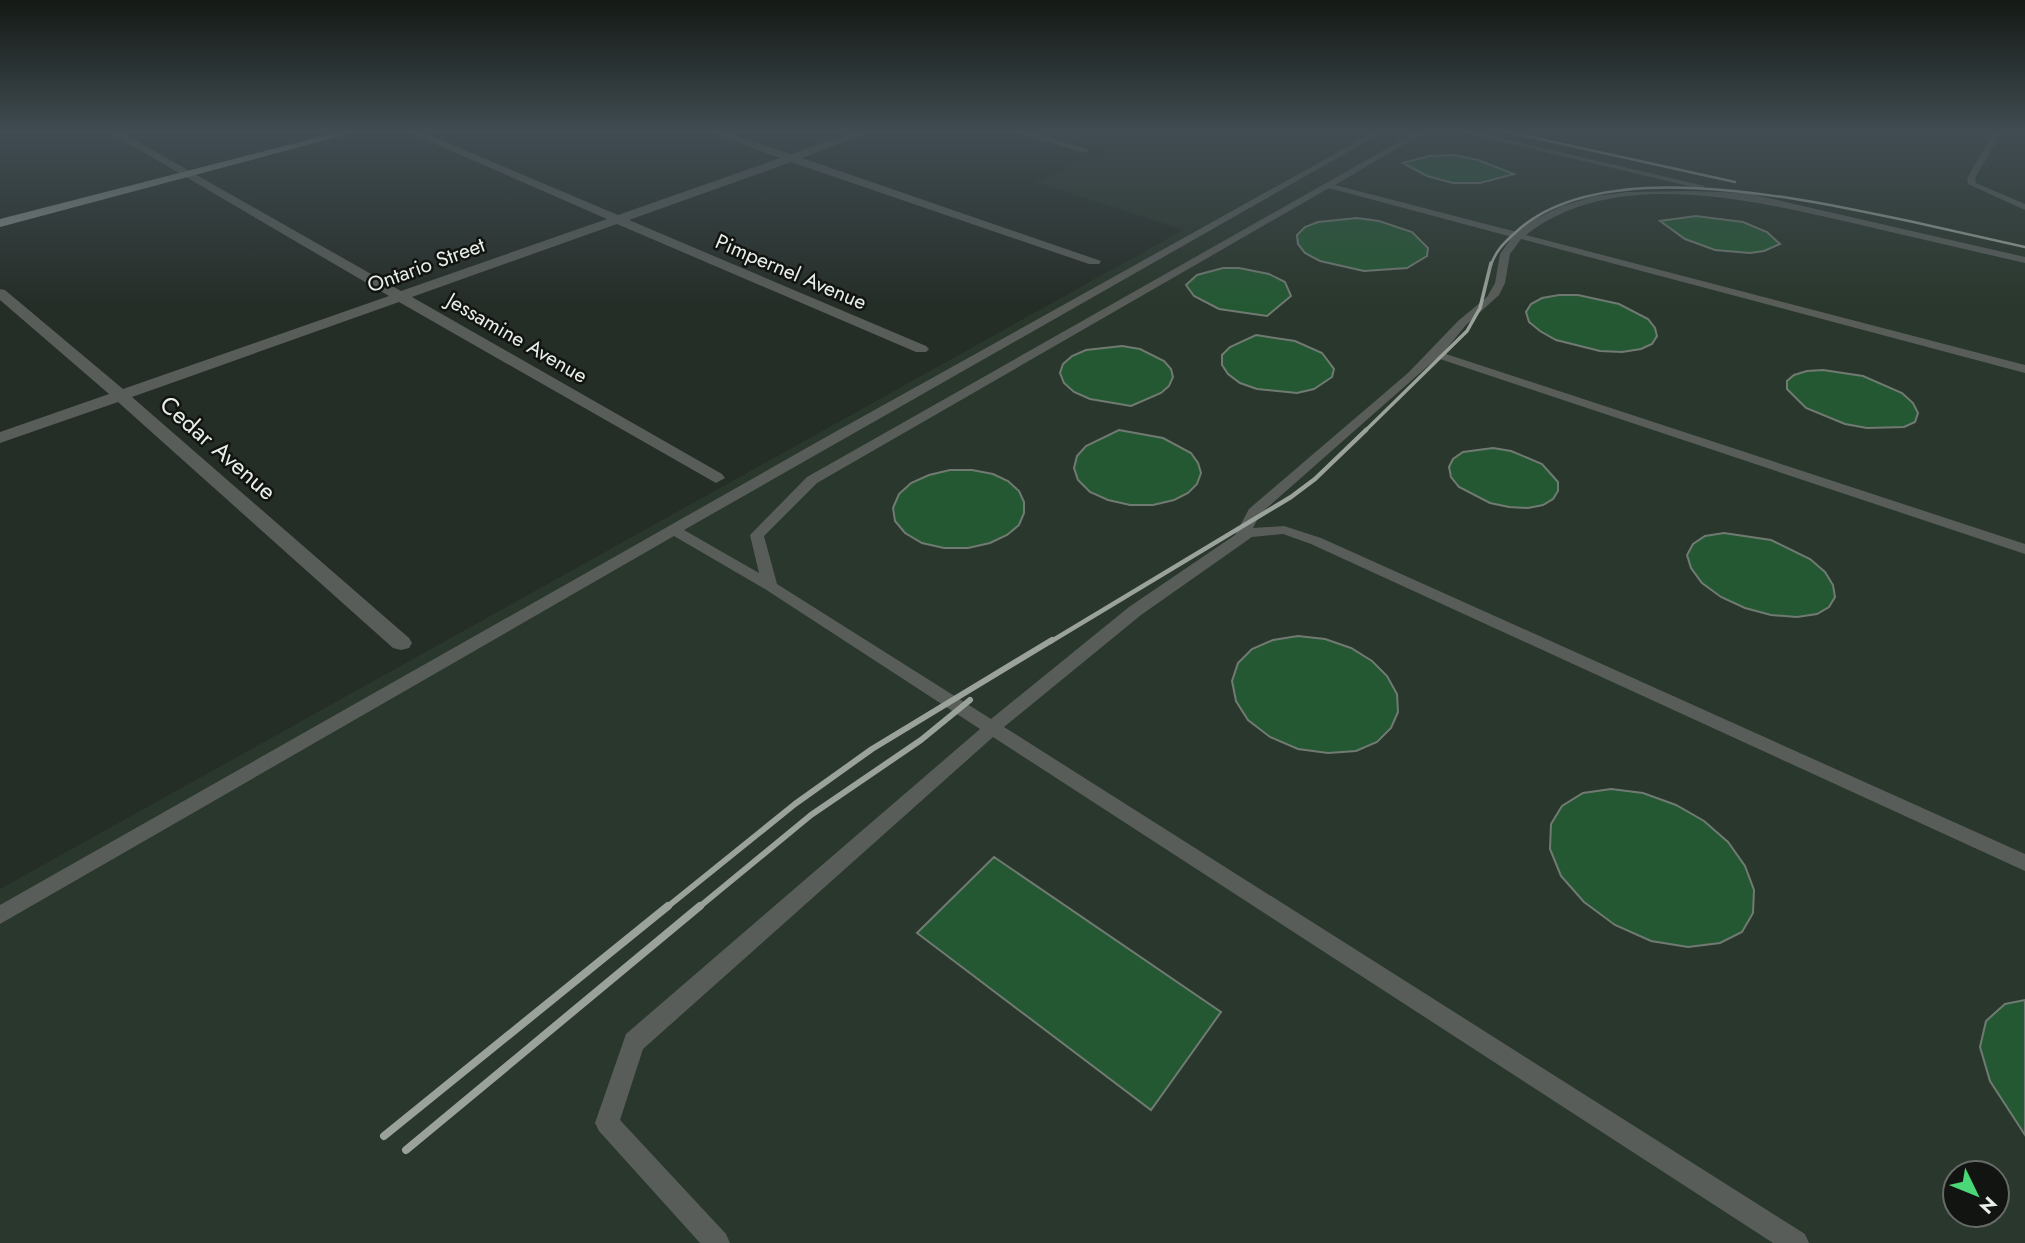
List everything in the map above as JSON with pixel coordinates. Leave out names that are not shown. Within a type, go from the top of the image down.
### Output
[{"type":"main road","points":[[0,223],[127,190]]},
{"type":"street","name":"Jessamine Avenue","points":[[216,190],[716,478]]},
{"type":"street","name":"Pimpernel Avenue","points":[[550,190],[921,349]]},
{"type":"street","name":"Ontario Street","points":[[0,438],[700,190]]},
{"type":"street","points":[[884,190],[1094,261]]},
{"type":"street","name":"Cedar Avenue","points":[[0,293],[401,643]]},
{"type":"lane","points":[[0,915],[673,530],[1276,190]]},
{"type":"lane","points":[[770,586],[757,535],[812,480],[1318,190]]},
{"type":"lane","points":[[1346,190],[2025,369]]},
{"type":"lane","points":[[1720,190],[2025,260]]},
{"type":"lane","points":[[1986,190],[2025,207]]},
{"type":"lane","points":[[1241,538],[1254,512],[1434,354],[1462,323],[1496,294],[1503,257],[1512,242],[1541,220],[1585,201],[1637,192],[1696,192],[1755,198]]},
{"type":"lane","points":[[1434,354],[2025,549]]},
{"type":"lane","points":[[673,530],[770,586],[1796,1243]]},
{"type":"lane","points":[[717,1243],[607,1123],[634,1042],[992,728],[1135,611],[1248,533],[1284,530],[1316,541],[2025,863]]},
{"type":"shaded area","points":[[1061,190],[2025,190],[2025,1243],[0,1243],[0,889],[1183,230]]},
{"type":"building","points":[[1696,216],[1743,222],[1767,232],[1780,244],[1764,251],[1750,253],[1715,250],[1685,239],[1660,221]]},
{"type":"building","points":[[1357,218],[1379,221],[1412,232],[1428,248],[1427,256],[1407,268],[1364,271],[1320,261],[1305,253],[1298,244],[1297,235],[1305,227],[1318,222]]},
{"type":"building","points":[[1223,268],[1269,274],[1285,282],[1291,296],[1267,316],[1219,309],[1194,296],[1186,285],[1197,275]]},
{"type":"building","points":[[1578,295],[1619,304],[1648,319],[1657,336],[1652,344],[1622,352],[1600,351],[1556,340],[1529,322],[1526,312],[1531,304],[1542,298]]},
{"type":"building","points":[[1256,335],[1295,341],[1322,353],[1334,369],[1332,377],[1314,389],[1297,393],[1257,389],[1240,383],[1228,374],[1222,365],[1222,355],[1230,347]]},
{"type":"building","points":[[1122,346],[1140,349],[1164,361],[1171,369],[1173,377],[1169,386],[1161,393],[1131,406],[1090,399],[1074,392],[1064,383],[1060,373],[1063,364],[1072,356],[1086,350]]},
{"type":"building","points":[[1823,370],[1863,376],[1902,393],[1913,403],[1918,413],[1915,422],[1904,427],[1867,428],[1845,424],[1806,408],[1787,389],[1787,381],[1794,375],[1807,371]]},
{"type":"building","points":[[1119,430],[1163,438],[1191,453],[1201,473],[1197,484],[1188,493],[1174,500],[1153,505],[1130,505],[1090,492],[1078,480],[1074,468],[1077,456],[1086,446]]},
{"type":"building","points":[[1493,448],[1511,451],[1542,464],[1558,482],[1558,491],[1553,499],[1543,505],[1528,508],[1509,507],[1490,503],[1459,487],[1451,477],[1449,467],[1453,459],[1463,452]]},
{"type":"building","points":[[950,470],[972,470],[993,474],[1008,481],[1019,491],[1024,502],[1024,513],[1019,525],[1007,535],[990,543],[968,548],[944,548],[922,543],[905,533],[895,521],[893,508],[899,494],[911,483]]},
{"type":"building","points":[[1724,533],[1771,540],[1810,559],[1825,572],[1833,585],[1835,597],[1829,607],[1817,614],[1797,617],[1771,615],[1745,608],[1721,597],[1702,583],[1691,568],[1687,555],[1693,544],[1705,536]]},
{"type":"building","points":[[1298,636],[1325,639],[1351,648],[1372,661],[1387,676],[1397,694],[1398,712],[1391,728],[1377,742],[1356,751],[1328,753],[1298,749],[1270,737],[1248,720],[1236,701],[1232,681],[1238,663],[1252,649],[1273,640]]},
{"type":"building","points":[[1611,789],[1643,793],[1676,805],[1704,821],[1728,842],[1745,866],[1754,890],[1753,913],[1742,932],[1720,943],[1688,947],[1651,941],[1615,925],[1584,902],[1561,876],[1550,849],[1551,824],[1562,806],[1583,793]]},
{"type":"building","points":[[994,857],[1221,1012],[1151,1110],[917,933]]},
{"type":"building","points":[[2025,1000],[2025,1135],[1990,1081],[1980,1047],[1986,1021],[2005,1004]]},
{"type":"railway","points":[[1491,265],[1498,251],[1516,232],[1554,207],[1601,193],[1632,190]]},
{"type":"railway","points":[[1720,190],[1823,204],[1917,223]]},
{"type":"railway","points":[[1909,221],[1917,223]]},
{"type":"railway","points":[[1917,223],[2025,247]]},
{"type":"railway","points":[[1364,432],[1467,331],[1480,308],[1491,263]]},
{"type":"railway","points":[[1050,642],[1291,497],[1315,479],[1366,430]]},
{"type":"railway","points":[[666,908],[795,804],[872,749],[1052,640]]},
{"type":"railway","points":[[698,908],[811,815],[921,740],[970,700]]},
{"type":"railway","points":[[384,1136],[668,906]]},
{"type":"railway","points":[[406,1150],[700,906]]}]
